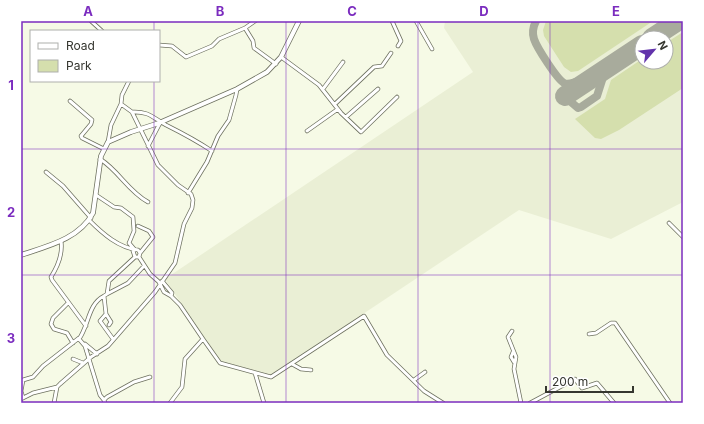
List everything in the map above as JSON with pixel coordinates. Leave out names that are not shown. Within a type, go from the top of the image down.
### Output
[{"type":"street","points":[[91,21],[101,30]]},
{"type":"street","points":[[160,45],[172,46],[186,58],[212,46],[219,39],[245,28],[256,21]]},
{"type":"street","points":[[108,142],[161,123],[236,89],[268,72],[281,57],[299,21]]},
{"type":"street","points":[[392,21],[401,41],[398,46]]},
{"type":"street","points":[[416,21],[432,49]]},
{"type":"street","points":[[245,28],[253,41],[254,48],[276,64]]},
{"type":"street","points":[[335,104],[374,67],[382,66],[391,53]]},
{"type":"street","points":[[281,57],[302,71],[323,89],[338,109],[361,132],[397,97]]},
{"type":"street","points":[[323,89],[343,62]]},
{"type":"street","points":[[21,255],[61,241],[75,233],[90,219],[93,213],[96,195],[100,159],[108,142],[114,116],[121,104],[122,95],[128,82]]},
{"type":"street","points":[[188,193],[231,114],[236,89]]},
{"type":"street","points":[[346,118],[378,89]]},
{"type":"street","points":[[70,101],[92,120],[82,138],[104,149]]},
{"type":"street","points":[[121,104],[132,112],[158,165],[194,200],[192,208],[184,224],[175,263],[140,310],[126,323],[114,339],[97,354],[83,363],[57,387],[33,393],[22,398],[22,380],[33,377],[43,366],[79,338],[84,332],[91,308],[104,296],[128,283],[144,266]]},
{"type":"street","points":[[307,131],[338,109]]},
{"type":"street","points":[[132,112],[145,113],[157,118],[161,123],[185,133],[212,151]]},
{"type":"street","points":[[148,146],[161,123]]},
{"type":"street","points":[[100,159],[115,170],[122,180],[135,193],[148,202]]},
{"type":"street","points":[[46,172],[63,186],[105,236],[134,250],[138,256]]},
{"type":"street","points":[[96,195],[112,205],[126,211],[133,217],[134,229],[129,243],[164,292],[171,296],[180,305],[202,340],[220,363],[271,378],[364,316],[387,355],[424,391],[443,403]]},
{"type":"street","points":[[107,294],[109,281],[138,256],[154,237],[149,231],[138,226],[134,222]]},
{"type":"street","points":[[669,223],[683,237]]},
{"type":"street","points":[[134,229],[138,226]]},
{"type":"street","points":[[61,241],[59,263],[51,277],[68,303],[86,326]]},
{"type":"street","points":[[162,281],[172,293],[171,296]]},
{"type":"street","points":[[104,296],[106,314],[111,322],[109,325]]},
{"type":"street","points":[[68,303],[53,318],[51,324],[54,329],[67,333],[73,343]]},
{"type":"street","points":[[106,314],[100,321],[114,339]]},
{"type":"street","points":[[589,334],[596,332],[611,323],[615,323],[670,403]]},
{"type":"street","points":[[512,331],[508,337],[513,352],[511,357],[514,362],[521,403]]},
{"type":"street","points":[[79,338],[97,354]]},
{"type":"street","points":[[170,403],[182,386],[185,359],[202,340]]},
{"type":"street","points":[[83,343],[100,395],[104,401],[134,382],[147,376],[150,377]]},
{"type":"street","points":[[73,359],[83,363]]},
{"type":"street","points":[[292,364],[300,369],[312,370]]},
{"type":"street","points":[[414,380],[425,372]]},
{"type":"street","points":[[255,373],[264,403]]},
{"type":"street","points":[[532,403],[574,378],[582,388],[597,383],[614,403]]},
{"type":"street","points":[[54,403],[57,387]]},
{"type":"shaded area","points":[[445,21],[683,21],[683,202],[611,239],[519,210],[270,376],[219,361],[165,279],[473,72],[444,28]]},
{"type":"green space","points":[[546,21],[653,21],[640,30],[634,30],[634,34],[578,71],[571,72],[564,67],[544,36],[543,30]]},
{"type":"green space","points":[[683,32],[683,88],[619,130],[601,139],[595,138],[575,119],[605,99],[611,80],[634,64],[634,70],[674,70],[674,38]]},
{"type":"taxiway","points":[[536,21],[533,30],[534,39],[548,63],[564,83],[568,84],[576,82]]},
{"type":"taxiway","points":[[592,79],[576,82],[569,90],[571,102],[578,108],[597,96],[604,74],[609,67]]},
{"type":"runway","points":[[664,30],[678,21]]},
{"type":"runway","points":[[565,96],[634,50]]}]
